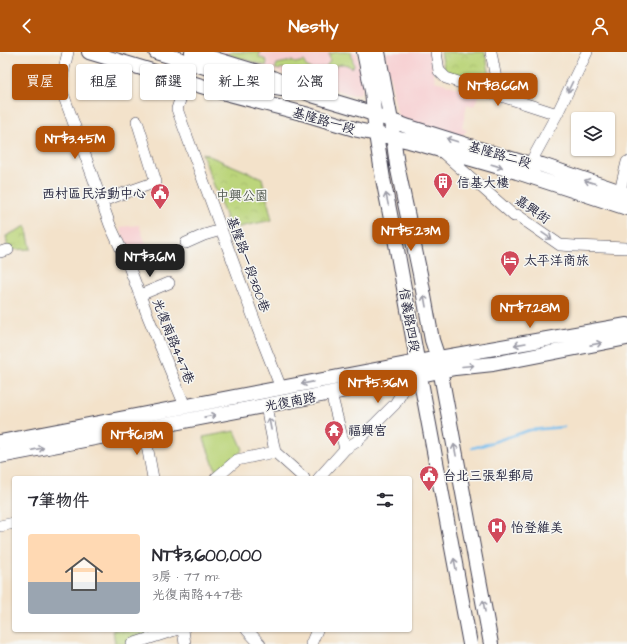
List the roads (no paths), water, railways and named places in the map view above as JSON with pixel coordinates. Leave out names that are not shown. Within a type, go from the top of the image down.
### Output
[{"type":"main road","name":"基隆路一段","points":[[89,52],[140,68]]},
{"type":"main road","points":[[121,52],[267,97],[305,114]]},
{"type":"main road","points":[[156,52],[270,87],[282,89]]},
{"type":"main road","name":"信義路四段","points":[[364,52],[372,91],[376,134],[383,179],[470,644]]},
{"type":"main road","name":"信義路四段","points":[[378,52],[403,197],[420,274],[432,340],[439,364],[491,644]]},
{"type":"main road","name":"基隆路一段","points":[[198,53],[261,73],[282,82]]},
{"type":"main road","name":"基隆路一段","points":[[196,85],[376,134]]},
{"type":"main road","name":"基隆路一段","points":[[329,100],[374,114]]},
{"type":"main road","name":"基隆路二段","points":[[374,114],[391,121],[521,162],[542,165],[623,192]]},
{"type":"main road","name":"基隆路二段","points":[[376,134],[409,141],[518,172],[627,208]]},
{"type":"main road","name":"光復南路","points":[[0,442],[280,388],[419,368],[627,325]]},
{"type":"main road","name":"光復南路","points":[[439,364],[455,368],[492,364],[627,338]]},
{"type":"main road","name":"光復南路","points":[[0,456],[332,393],[419,368]]},
{"type":"street","name":"光復南路447巷","points":[[68,52],[60,86],[110,225],[128,264],[185,406]]},
{"type":"street","points":[[436,52],[439,71],[446,78],[557,114]]},
{"type":"street","points":[[491,52],[499,95]]},
{"type":"street","points":[[532,164],[533,158],[557,114],[587,52]]},
{"type":"street","name":"基隆路一段380巷","points":[[180,100],[177,109],[280,388]]},
{"type":"street","points":[[102,201],[156,182],[137,121]]},
{"type":"street","name":"嘉興街","points":[[440,150],[514,216],[517,215],[560,245],[627,248]]},
{"type":"street","points":[[623,192],[622,183],[627,162]]},
{"type":"street","points":[[186,243],[221,230]]},
{"type":"street","points":[[140,295],[169,283]]},
{"type":"street","points":[[321,476],[344,450],[356,442],[395,404],[404,390],[406,383],[419,368]]},
{"type":"street","points":[[332,393],[344,450]]},
{"type":"street","points":[[266,406],[275,452],[302,476]]},
{"type":"street","points":[[129,417],[144,429],[153,476]]},
{"type":"street","points":[[218,476],[237,460],[275,452]]},
{"type":"street","points":[[0,526],[12,523]]},
{"type":"street","points":[[132,644],[169,632]]},
{"type":"street","points":[[183,632],[185,644]]},
{"type":"street","points":[[249,632],[260,644]]},
{"type":"street","points":[[311,644],[316,632]]},
{"type":"waterway","points":[[472,448],[530,430],[564,427]]},
{"type":"place","name":"信基大樓","points":[[443,199]]},
{"type":"place","name":"西村區民活動中心","points":[[160,210]]},
{"type":"place","name":"太平洋商旅","points":[[510,277]]},
{"type":"place","name":"福興宮","points":[[334,447]]},
{"type":"place","name":"台北三張犁郵局","points":[[429,492]]},
{"type":"place","name":"怡登維美","points":[[497,544]]},
{"type":"park label","name":"中興公園","points":[[242,195]]}]
